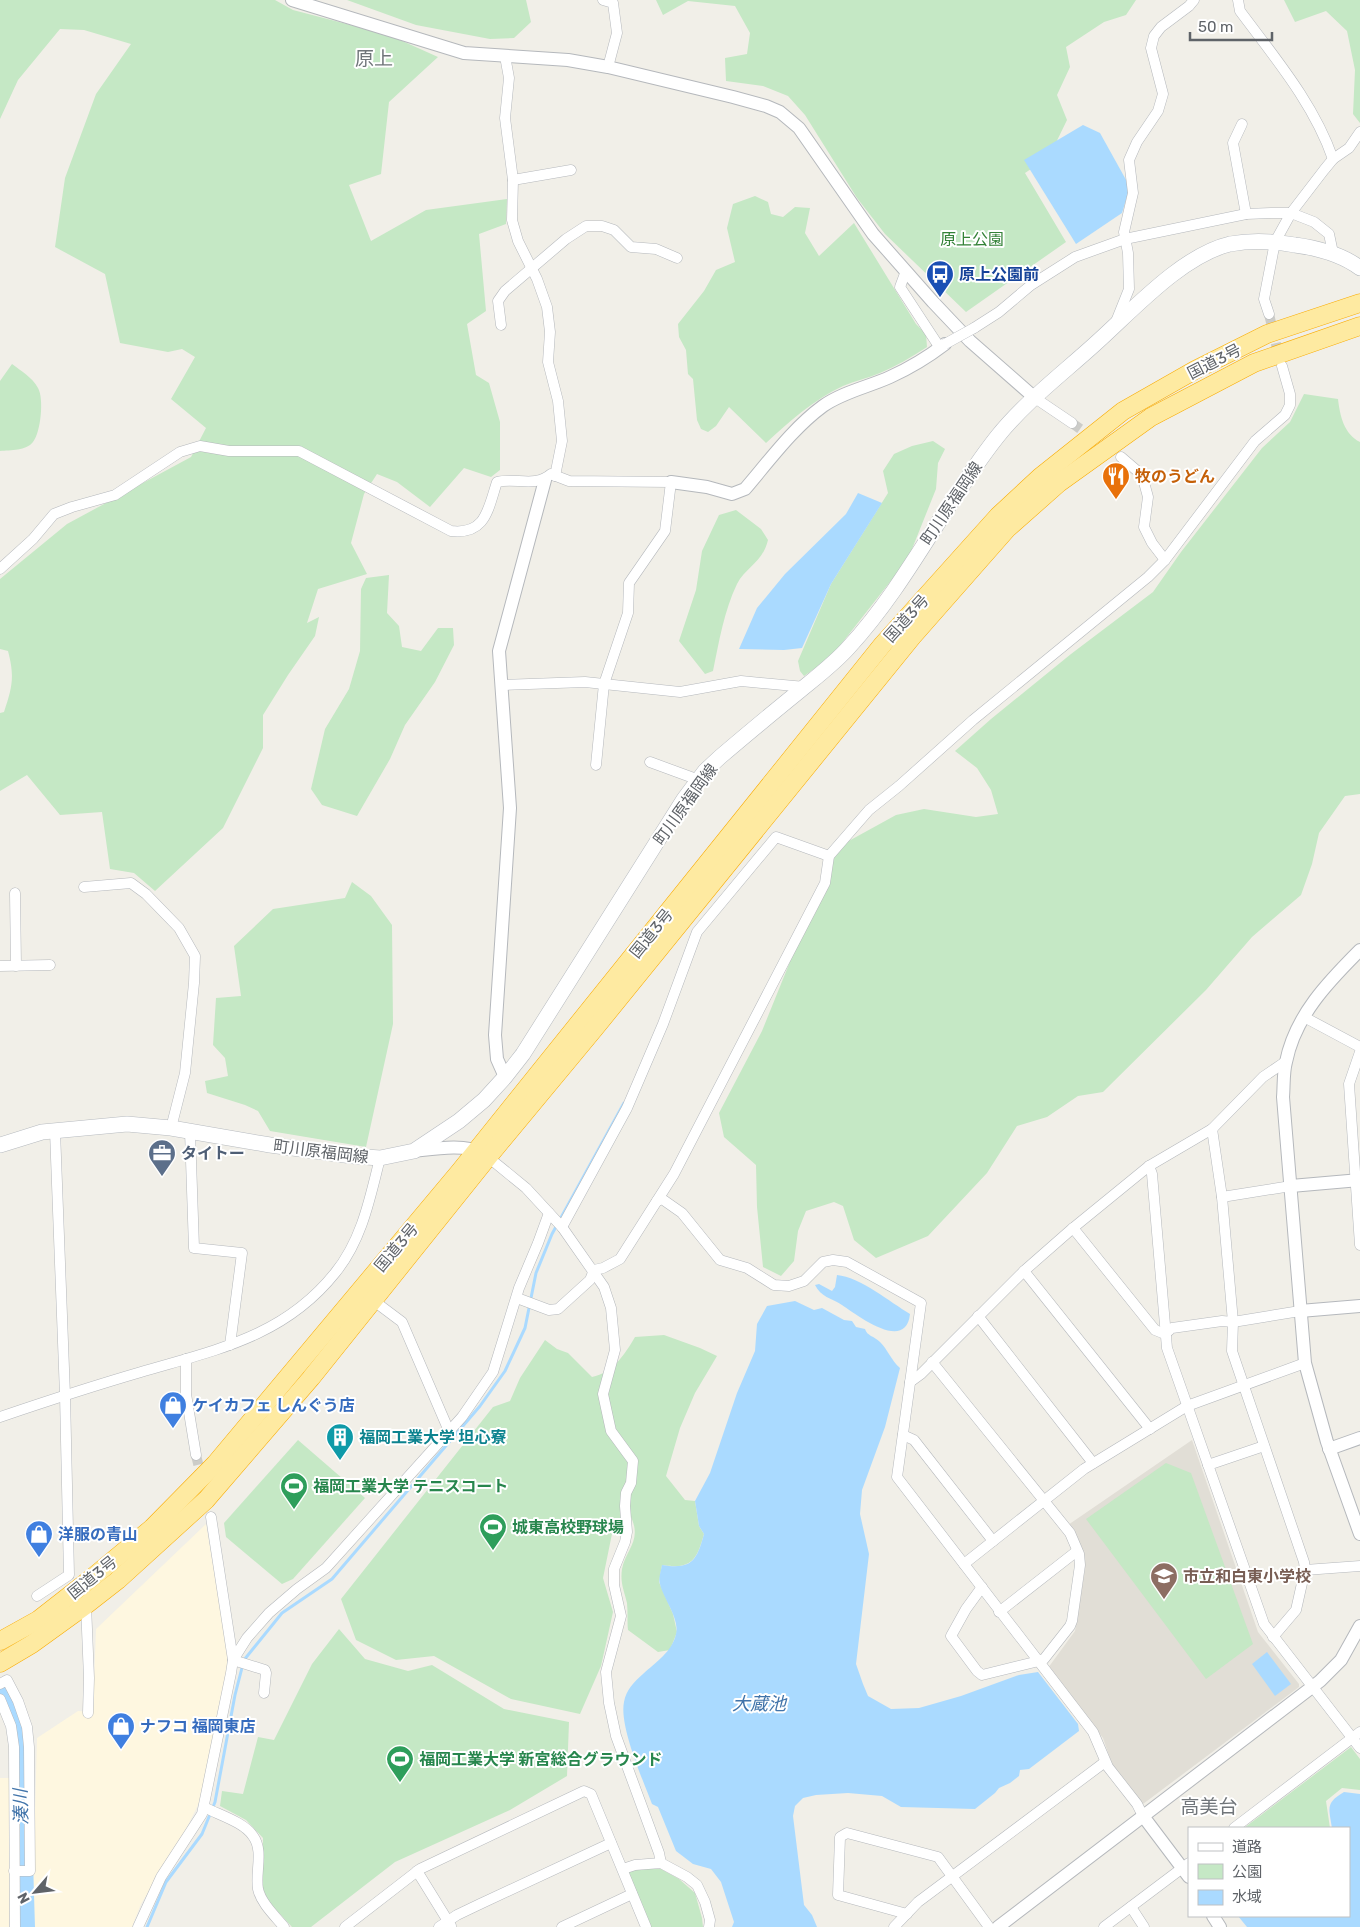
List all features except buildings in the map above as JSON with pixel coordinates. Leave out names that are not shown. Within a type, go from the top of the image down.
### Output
[{"type":"highway","name":"国道3号","points":[[0,1663],[32,1644],[118,1580],[206,1500],[311,1378],[374,1300],[482,1153],[883,644],[998,516],[1040,477],[1123,411],[1195,370],[1268,334],[1360,303]]},
{"type":"highway","name":"国道3号","points":[[0,1641],[38,1620],[93,1577],[152,1528],[215,1464],[447,1186],[482,1153],[595,1028],[912,637],[1007,529],[1059,483],[1151,417],[1254,363],[1360,326]]},
{"type":"main road","name":"町川原福岡線","points":[[0,1145],[42,1132],[127,1124],[172,1128],[270,1145],[352,1156],[380,1158],[414,1151],[460,1121],[484,1100],[505,1077],[523,1054],[684,800],[699,780],[720,757],[805,687],[849,647],[898,583],[926,539],[997,438],[1035,398],[1157,288],[1182,268],[1196,259],[1228,245],[1249,241],[1275,242],[1333,253],[1360,268]]},
{"type":"street","points":[[292,0],[464,53],[568,60],[608,67],[733,97],[780,112],[799,128],[873,234],[970,341],[1035,398],[1072,423]]},
{"type":"street","points":[[603,0],[614,2],[617,33],[608,67]]},
{"type":"street","points":[[1114,327],[1129,289],[1128,253],[1124,232],[1133,193],[1130,160],[1137,142],[1158,111],[1163,94],[1151,48],[1154,36],[1161,27],[1194,0]]},
{"type":"street","points":[[1238,0],[1240,11],[1297,87],[1326,141],[1333,159]]},
{"type":"street","points":[[505,56],[509,78],[505,118],[513,180],[512,220],[518,241],[532,269],[547,307],[550,332],[548,362],[558,401],[562,441],[499,651],[510,808],[495,1035],[497,1059],[505,1077]]},
{"type":"street","points":[[1242,124],[1233,143],[1246,214]]},
{"type":"street","points":[[1269,314],[1264,299],[1275,242],[1291,213],[1333,159],[1350,148],[1360,132]]},
{"type":"street","points":[[513,180],[571,170]]},
{"type":"street","points":[[0,569],[33,539],[54,514],[115,495],[180,452],[200,446],[229,450],[299,450],[451,531],[463,532],[476,527],[484,520],[497,482],[506,480],[528,482],[550,478],[569,481],[671,482],[732,494],[745,489],[803,423],[824,405],[854,390],[889,378],[922,360],[999,312],[1031,285],[1075,257],[1125,240],[1246,214],[1291,213],[1314,222],[1329,234],[1333,253]]},
{"type":"street","points":[[501,325],[498,301],[505,290],[566,239],[586,226],[602,226],[614,230],[631,248],[656,249],[677,258]]},
{"type":"street","points":[[906,271],[900,287],[943,346]]},
{"type":"street","points":[[594,1270],[603,1268],[620,1259],[674,1174],[825,883],[830,856],[869,810],[973,720],[1148,577],[1165,560],[1255,442],[1285,416],[1290,404],[1290,394],[1282,366]]},
{"type":"street","points":[[1121,457],[1142,475],[1148,496],[1144,527],[1152,543],[1165,560]]},
{"type":"street","points":[[596,765],[604,684],[628,613],[629,583],[665,531],[671,482]]},
{"type":"street","points":[[502,685],[585,682],[680,692],[741,681],[805,687]]},
{"type":"street","points":[[650,762],[699,780]]},
{"type":"street","points":[[562,1227],[627,1108],[664,1024],[697,932],[776,837],[830,856]]},
{"type":"street","points":[[84,887],[131,883],[146,894],[179,928],[195,956],[185,1072],[172,1128]]},
{"type":"street","points":[[15,893],[16,966]]},
{"type":"street","points":[[1360,950],[1312,1002],[1294,1034],[1286,1062],[1283,1097],[1305,1362],[1330,1449],[1360,1534]]},
{"type":"street","points":[[0,966],[50,965]]},
{"type":"street","points":[[1304,1018],[1360,1047]]},
{"type":"street","points":[[1360,1052],[1349,1084],[1358,1180],[1360,1244]]},
{"type":"street","points":[[910,1382],[1024,1271],[1073,1228],[1148,1166],[1212,1129],[1263,1077],[1286,1062]]},
{"type":"street","points":[[1212,1129],[1222,1197],[1232,1322],[1232,1351],[1304,1562],[1305,1570],[1296,1610],[1273,1637]]},
{"type":"street","points":[[37,1596],[70,1575],[66,1395],[55,1131]]},
{"type":"street","points":[[190,1131],[194,1248],[242,1253],[230,1345]]},
{"type":"street","points":[[414,1151],[446,1148],[482,1153],[526,1188],[562,1227],[594,1270],[604,1287],[611,1308],[614,1350],[603,1394],[611,1431],[633,1461],[631,1483],[626,1493],[626,1532],[614,1569],[614,1585],[621,1616],[606,1672],[608,1704],[616,1736],[661,1863]]},
{"type":"street","points":[[0,1417],[242,1341],[285,1320],[314,1296],[336,1272],[360,1232],[380,1158]]},
{"type":"street","points":[[1148,1166],[1152,1174],[1166,1348],[1264,1624],[1313,1687],[1357,1736],[1360,1748]]},
{"type":"street","points":[[1222,1197],[1291,1186],[1358,1180]]},
{"type":"street","points":[[656,1201],[662,1199],[682,1213],[720,1260],[746,1268],[774,1285],[789,1286],[804,1281],[823,1262],[840,1261],[847,1262],[921,1303],[897,1477],[982,1587],[1028,1651],[1039,1661],[1093,1732],[1108,1767],[1137,1804],[1143,1816],[1187,1869],[1131,1906],[1104,1927]]},
{"type":"street","points":[[233,1660],[247,1638],[268,1613],[297,1588],[326,1568],[462,1417],[493,1372],[517,1298],[549,1213]]},
{"type":"street","points":[[1073,1228],[1155,1330],[1165,1334]]},
{"type":"street","points":[[517,1298],[549,1310],[558,1309],[590,1280],[594,1270]]},
{"type":"street","points":[[1024,1271],[1150,1429]]},
{"type":"street","points":[[374,1300],[402,1322],[449,1431]]},
{"type":"street","points":[[1165,1334],[1172,1328],[1222,1321],[1232,1322],[1300,1311],[1360,1306]]},
{"type":"street","points":[[978,1316],[1093,1463]]},
{"type":"street","points":[[186,1359],[186,1394],[196,1456]]},
{"type":"street","points":[[932,1362],[1070,1533],[1077,1550],[1080,1565],[1072,1621],[1044,1659],[1039,1661],[982,1675],[977,1671],[951,1636],[966,1609],[982,1587]]},
{"type":"street","points":[[964,1564],[1093,1463],[1188,1406],[1305,1362]]},
{"type":"street","points":[[903,1435],[914,1440],[993,1541]]},
{"type":"street","points":[[1330,1449],[1360,1438]]},
{"type":"street","points":[[1208,1466],[1264,1446]]},
{"type":"street","points":[[138,1927],[161,1877],[190,1835],[204,1807],[233,1660],[211,1517]]},
{"type":"street","points":[[999,1612],[1077,1550]]},
{"type":"street","points":[[1305,1570],[1360,1566]]},
{"type":"street","points":[[86,1605],[89,1678],[88,1713]]},
{"type":"street","points":[[998,1927],[1313,1687],[1341,1660],[1360,1626]]},
{"type":"street","points":[[233,1660],[265,1670],[264,1693]]},
{"type":"street","points":[[0,1684],[7,1680],[18,1701],[26,1727],[29,1748],[30,1871],[14,1871]]},
{"type":"street","points":[[0,1699],[11,1726],[14,1748],[15,1927]]},
{"type":"street","points":[[1235,1827],[1357,1736]]},
{"type":"street","points":[[894,1927],[918,1902],[1105,1762]]},
{"type":"street","points":[[345,1927],[417,1871],[584,1791],[591,1794],[646,1927]]},
{"type":"street","points":[[204,1807],[240,1825],[253,1834],[258,1850],[258,1891],[264,1902],[284,1927]]},
{"type":"street","points":[[907,1914],[838,1895],[840,1837],[843,1834],[847,1833],[938,1858],[989,1927]]},
{"type":"street","points":[[417,1871],[446,1925],[480,1904],[611,1843]]},
{"type":"street","points":[[623,1869],[635,1865],[661,1863],[686,1876],[697,1885],[705,1902],[710,1920],[709,1927]]},
{"type":"street","points":[[562,1927],[632,1894]]},
{"type":"street","points":[[1131,1906],[1144,1927]]},
{"type":"shaded area","name":"市立和白東小学校","points":[[1192,1440],[1258,1632],[1299,1684],[1299,1687],[1143,1804],[1112,1764],[1103,1738],[1048,1668],[1075,1631],[1085,1569],[1083,1551],[1068,1525]]},
{"type":"shaded area","name":"ナフコ 福岡東店","points":[[206,1524],[229,1659],[200,1801],[181,1839],[141,1904],[132,1927],[32,1927],[37,1738],[78,1711],[93,1712],[96,1629]]},
{"type":"shaded area","points":[[0,1778],[12,1778],[9,1927],[0,1927]]},
{"type":"green space","points":[[0,0],[275,0],[293,10],[389,35],[438,57],[389,102],[381,174],[349,185],[371,241],[426,210],[507,199],[506,224],[479,234],[486,311],[467,324],[476,375],[489,383],[500,422],[500,470],[491,477],[464,468],[430,507],[397,482],[377,474],[364,494],[351,543],[367,574],[318,589],[307,623],[319,617],[315,636],[263,715],[263,748],[223,828],[155,891],[134,873],[110,869],[102,812],[60,815],[27,775],[0,791],[0,713],[4,712],[7,704],[12,675],[8,651],[0,649],[0,579],[67,524],[191,457],[206,428],[171,399],[195,357],[182,349],[168,352],[120,343],[105,274],[55,247],[65,178],[96,94],[131,44],[84,30],[60,29],[18,80],[0,119]]},
{"type":"green space","points":[[347,0],[526,0],[531,22],[514,38],[490,39],[416,25]]},
{"type":"green space","name":"原上公園","points":[[656,0],[1136,0],[1126,15],[1104,22],[1066,47],[1070,67],[1057,95],[1067,120],[1049,157],[1025,173],[1066,242],[966,312],[885,234],[857,198],[805,115],[788,96],[763,86],[726,81],[725,58],[747,54],[750,33],[735,6],[688,1],[663,15]]},
{"type":"green space","points":[[1284,0],[1360,0],[1360,123],[1353,114],[1355,70],[1347,31],[1326,11],[1295,22]]},
{"type":"green space","points":[[755,196],[768,202],[771,214],[783,217],[795,207],[810,208],[805,233],[819,256],[854,223],[916,324],[926,334],[927,347],[886,370],[832,392],[812,404],[766,443],[729,407],[716,426],[708,432],[701,429],[697,420],[693,379],[688,374],[686,350],[679,337],[678,324],[704,291],[716,270],[735,262],[727,228],[733,204]]},
{"type":"green space","points":[[12,364],[30,377],[38,388],[41,399],[40,423],[36,437],[30,445],[18,450],[0,451],[0,381]]},
{"type":"green space","points":[[1304,394],[1338,399],[1344,424],[1350,434],[1360,442],[1360,794],[1345,796],[1319,833],[1312,864],[1301,895],[1252,937],[1206,990],[1103,1092],[1078,1096],[1047,1117],[1017,1126],[987,1173],[928,1236],[876,1258],[854,1240],[843,1206],[834,1202],[806,1211],[798,1231],[794,1261],[781,1276],[763,1267],[757,1207],[756,1165],[724,1137],[719,1113],[762,1031],[836,848],[896,815],[924,809],[976,817],[998,814],[991,790],[977,768],[955,751],[1071,654],[1153,592],[1181,552],[1262,448],[1290,422]]},
{"type":"green space","points":[[933,441],[945,449],[938,463],[936,489],[908,559],[831,657],[804,676],[800,671],[798,661],[831,584],[888,493],[883,471],[894,454],[912,446]]},
{"type":"green space","points":[[736,510],[761,529],[768,540],[762,554],[741,578],[732,594],[725,616],[713,671],[705,674],[679,641],[696,590],[702,551],[719,515]]},
{"type":"green space","points":[[389,575],[387,613],[399,626],[402,647],[421,651],[438,628],[453,628],[454,645],[435,682],[405,725],[390,759],[357,816],[322,805],[311,789],[325,729],[349,689],[360,651],[361,589],[366,578]]},
{"type":"green space","points":[[352,882],[371,896],[392,925],[393,1024],[366,1147],[270,1131],[258,1111],[207,1093],[205,1081],[228,1076],[225,1058],[213,1045],[216,998],[241,996],[234,946],[273,909],[345,898]]},
{"type":"green space","name":"城東高校野球場","points":[[664,1335],[717,1356],[695,1393],[680,1428],[666,1476],[685,1500],[695,1501],[699,1526],[704,1534],[699,1550],[692,1561],[680,1566],[662,1565],[659,1582],[673,1614],[677,1632],[670,1650],[658,1652],[628,1630],[627,1603],[622,1569],[634,1539],[635,1532],[631,1517],[614,1524],[603,1578],[613,1612],[601,1666],[580,1714],[511,1699],[434,1656],[396,1660],[356,1640],[341,1599],[493,1407],[510,1401],[520,1378],[545,1340],[557,1349],[568,1353],[592,1377],[606,1371],[618,1362],[635,1337]]},
{"type":"green space","name":"福岡工業大学 テニスコート","points":[[298,1440],[365,1498],[293,1579],[282,1584],[226,1537],[224,1523]]},
{"type":"green space","points":[[1166,1463],[1191,1473],[1253,1644],[1206,1679],[1086,1519]]},
{"type":"green space","name":"福岡工業大学 新宮総合グラウンド","points":[[339,1629],[365,1659],[408,1671],[432,1665],[504,1709],[569,1722],[567,1776],[510,1810],[395,1862],[311,1927],[292,1927],[269,1902],[262,1887],[263,1838],[246,1820],[220,1806],[222,1791],[243,1794],[258,1737],[274,1740],[312,1664]]},
{"type":"green space","points":[[1351,1747],[1360,1759],[1360,1790],[1342,1788],[1326,1801],[1330,1827],[1245,1827]]},
{"type":"green space","points":[[639,1869],[661,1869],[679,1879],[695,1893],[703,1927],[650,1927],[628,1872]]},
{"type":"water","points":[[1083,125],[1100,133],[1130,187],[1122,213],[1076,244],[1024,160]]},
{"type":"water","points":[[858,493],[882,503],[831,584],[802,648],[784,650],[739,649],[757,608],[785,574],[846,514]]},
{"type":"water","points":[[837,1275],[865,1285],[910,1314],[907,1325],[900,1330],[891,1331],[880,1328],[823,1295],[817,1289],[815,1285],[819,1284],[832,1291],[835,1287]]},
{"type":"water","name":"大蔵池","points":[[795,1301],[814,1310],[822,1308],[844,1320],[852,1321],[856,1327],[865,1329],[867,1333],[883,1345],[900,1368],[885,1427],[862,1490],[860,1514],[869,1554],[856,1664],[868,1696],[891,1709],[919,1708],[961,1696],[1019,1675],[1038,1672],[1078,1724],[1079,1731],[1029,1769],[1020,1770],[1019,1776],[999,1788],[975,1809],[901,1807],[882,1796],[848,1793],[816,1795],[803,1798],[795,1806],[793,1816],[804,1905],[812,1915],[817,1927],[732,1927],[734,1922],[721,1882],[711,1869],[693,1864],[676,1851],[658,1807],[652,1804],[628,1738],[623,1712],[624,1702],[631,1686],[663,1656],[674,1640],[677,1628],[676,1622],[659,1582],[662,1565],[680,1566],[687,1564],[696,1557],[699,1551],[704,1534],[699,1526],[695,1501],[710,1473],[737,1393],[755,1351],[757,1324],[767,1306]]},
{"type":"water","points":[[1267,1652],[1291,1684],[1275,1696],[1252,1664]]},
{"type":"water","points":[[1344,1792],[1360,1794],[1360,1927],[1247,1927],[1239,1917],[1350,1917],[1350,1827],[1332,1827],[1329,1811],[1331,1803]]},
{"type":"waterway","points":[[147,1927],[166,1882],[202,1834],[215,1802],[235,1695],[244,1660],[282,1613],[332,1579],[480,1406],[505,1371],[525,1328],[536,1273],[552,1234],[624,1103]]},
{"type":"waterway","name":"湊川","points":[[4,1690],[19,1730],[25,1927]]},
{"type":"tunnel","points":[[1269,314],[1279,357]]},
{"type":"tunnel","points":[[1072,423],[1093,438]]},
{"type":"tunnel","points":[[196,1455],[202,1480]]},
{"type":"place","name":"原上公園前","points":[[940,298]]},
{"type":"place","name":"牧のうどん","points":[[1116,500]]},
{"type":"place","name":"タイトー","points":[[162,1177]]},
{"type":"place","name":"ケイカフェ しんぐう店","points":[[173,1429]]},
{"type":"place","name":"福岡工業大学 坦心寮","points":[[340,1461]]},
{"type":"place","name":"福岡工業大学 テニスコート","points":[[294,1510]]},
{"type":"place","name":"城東高校野球場","points":[[493,1551]]},
{"type":"place","name":"洋服の青山","points":[[39,1558]]},
{"type":"place","name":"市立和白東小学校","points":[[1164,1600]]},
{"type":"place","name":"ナフコ 福岡東店","points":[[121,1750]]},
{"type":"place","name":"福岡工業大学 新宮総合グラウンド","points":[[400,1783]]},
{"type":"district","name":"原上","points":[[374,58]]},
{"type":"district","name":"高美台","points":[[1209,1806]]}]
